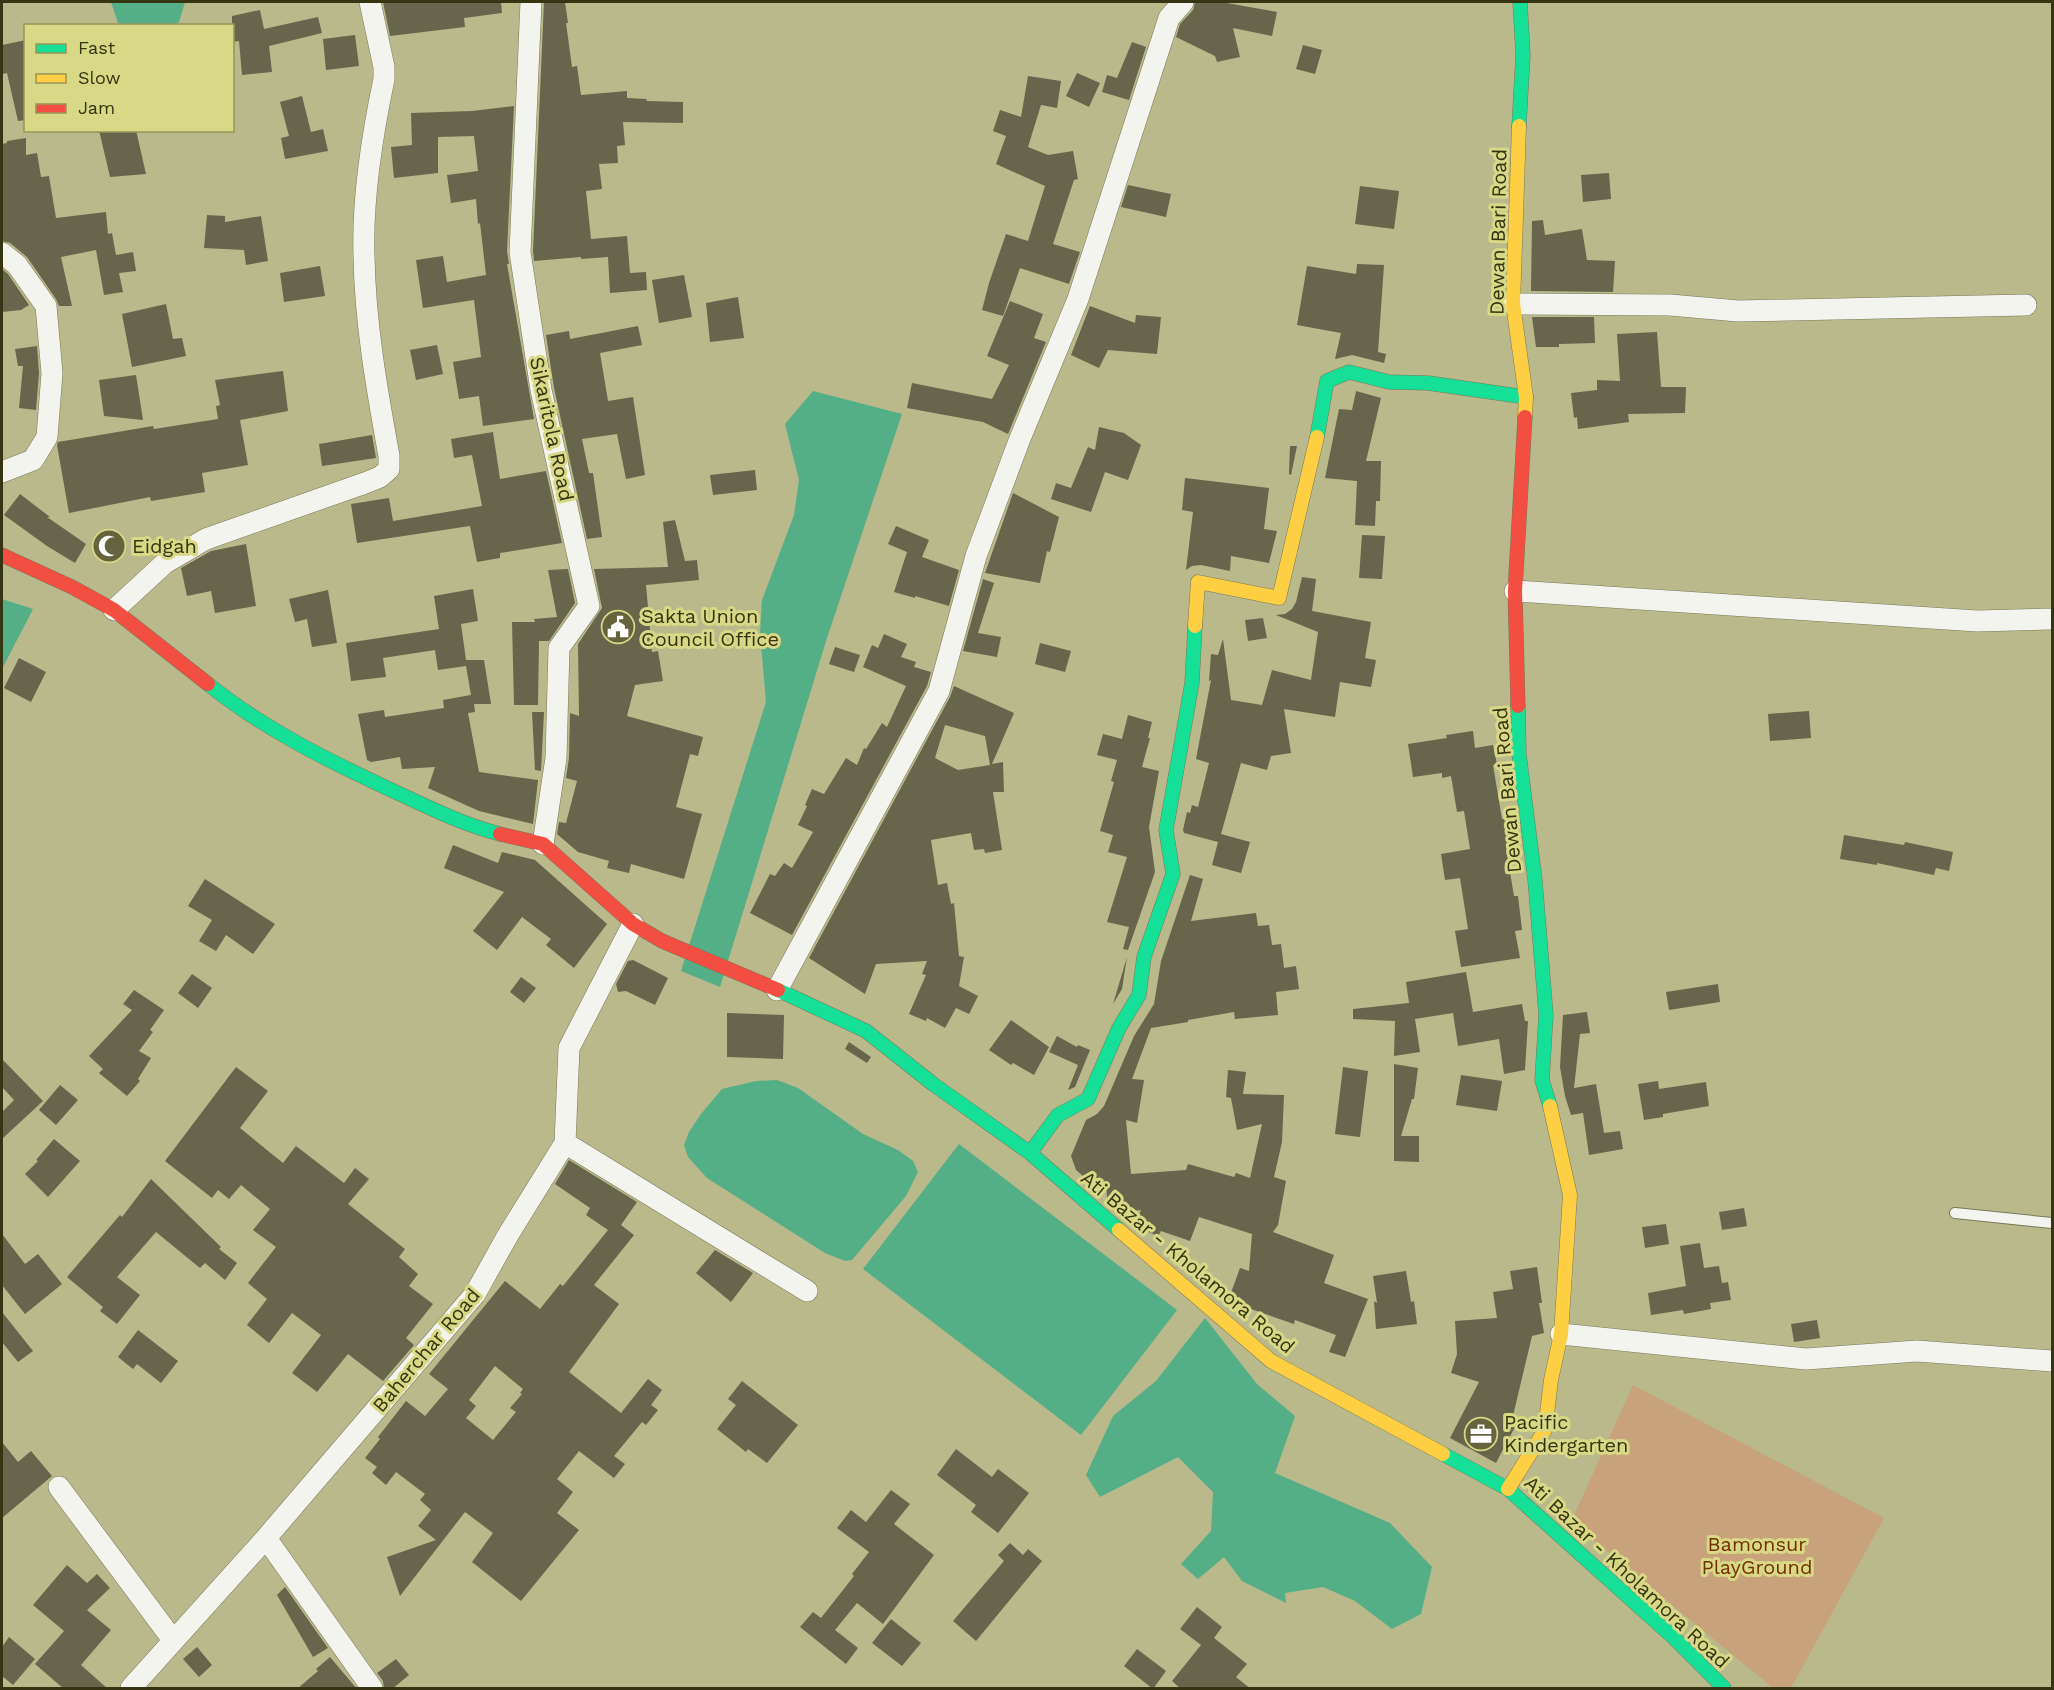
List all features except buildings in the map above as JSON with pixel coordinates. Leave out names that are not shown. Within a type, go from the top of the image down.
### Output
[{"type":"street","points":[[114,610],[165,562],[206,538],[365,483],[380,477],[389,468],[367,310],[364,256],[368,177],[384,79],[384,67],[370,2]]},
{"type":"street","name":"Sikaritola Road","points":[[531,2],[520,252],[541,390],[589,606],[559,648],[556,758],[543,844]]},
{"type":"street","points":[[769,986],[939,691],[976,556],[1019,441],[1078,299],[1169,18],[1182,2]]},
{"type":"street","name":"Dewan Bari Road","points":[[1508,1489],[1545,1430],[1551,1380],[1562,1334],[1570,1196],[1554,1120],[1542,1080],[1546,1015],[1535,880],[1519,754],[1515,591],[1527,397],[1513,304],[1516,183],[1523,55],[1520,2]]},
{"type":"street","points":[[2,253],[17,265],[46,306],[52,374],[47,437],[33,460],[2,472]]},
{"type":"street","points":[[1513,304],[1670,305],[1738,311],[2026,305]]},
{"type":"street","points":[[1030,1154],[1058,1115],[1088,1099],[1104,1060],[1139,994],[1144,957],[1173,874],[1166,830],[1192,683],[1198,582],[1278,598],[1316,442],[1328,381],[1349,372],[1389,382],[1428,383],[1527,397]]},
{"type":"street","points":[[2,555],[114,610],[231,703],[336,765],[473,827],[543,844],[633,924]]},
{"type":"street","points":[[1515,591],[1977,621],[2052,619]]},
{"type":"street","name":"Ati Bazar - Kholamora Road","points":[[633,924],[662,941],[866,1030],[933,1084],[1030,1154],[1271,1361],[1508,1489],[1674,1637],[1724,1689]]},
{"type":"street","name":"Baherchar Road","points":[[130,1689],[266,1538],[475,1294],[508,1235],[565,1143],[569,1048],[633,924]]},
{"type":"street","points":[[565,1143],[807,1291]]},
{"type":"street","points":[[1562,1334],[1806,1359],[1917,1351],[2052,1361]]},
{"type":"street","points":[[59,1487],[172,1640]]},
{"type":"street","points":[[266,1538],[372,1689]]},
{"type":"lane","points":[[1954,1213],[2052,1223]]},
{"type":"green space","name":"Bamonsur PlayGround","points":[[1633,1385],[1884,1518],[1791,1688],[1773,1688],[1571,1522]]},
{"type":"shaded area","points":[[111,2],[185,2],[179,22],[176,24],[118,23]]},
{"type":"shaded area","points":[[813,391],[902,414],[827,638],[720,987],[681,971],[766,702],[760,633],[762,600],[794,515],[799,480],[785,424]]},
{"type":"shaded area","points":[[2,599],[33,609],[2,669]]},
{"type":"shaded area","points":[[777,1080],[798,1088],[863,1134],[898,1150],[913,1161],[918,1172],[906,1196],[852,1260],[845,1261],[825,1253],[707,1178],[688,1157],[684,1145],[689,1132],[722,1089],[756,1081]]},
{"type":"shaded area","points":[[959,1144],[1177,1310],[1081,1435],[863,1269]]},
{"type":"shaded area","points":[[1205,1318],[1257,1384],[1295,1416],[1275,1473],[1390,1523],[1432,1567],[1421,1614],[1392,1629],[1355,1601],[1323,1587],[1285,1593],[1286,1603],[1242,1581],[1224,1557],[1198,1579],[1181,1564],[1211,1531],[1213,1492],[1178,1457],[1100,1497],[1086,1475],[1113,1416],[1156,1381]]},
{"type":"traffic: fast","points":[[1519,126],[1523,55],[1520,2]]},
{"type":"traffic: fast","points":[[1317,437],[1327,381],[1349,372],[1389,382],[1428,383],[1526,397]]},
{"type":"traffic: fast","points":[[1030,1153],[1058,1115],[1088,1099],[1119,1028],[1139,995],[1144,957],[1173,874],[1166,830],[1192,683],[1195,626]]},
{"type":"traffic: fast","points":[[208,684],[253,717],[326,759],[438,812],[500,834]]},
{"type":"traffic: fast","points":[[1518,706],[1519,754],[1535,880],[1546,1015],[1542,1080],[1550,1106]]},
{"type":"traffic: fast","points":[[778,990],[866,1031],[933,1084],[1030,1153],[1119,1230]]},
{"type":"traffic: fast","points":[[1443,1454],[1508,1489],[1673,1637],[1724,1688]]},
{"type":"traffic: slow","points":[[1519,126],[1513,304],[1526,397],[1525,417]]},
{"type":"traffic: slow","points":[[1195,626],[1198,582],[1279,598],[1317,437]]},
{"type":"traffic: slow","points":[[1508,1489],[1545,1430],[1551,1380],[1561,1334],[1570,1195],[1550,1106]]},
{"type":"traffic: slow","points":[[1119,1230],[1271,1361],[1443,1454]]},
{"type":"traffic: jam","points":[[1518,706],[1515,591],[1525,417]]},
{"type":"traffic: jam","points":[[2,555],[72,587],[114,610],[208,684]]},
{"type":"traffic: jam","points":[[500,834],[543,844],[633,924],[662,941],[778,990]]},
{"type":"place","name":"Eidgah","points":[[109,546]]},
{"type":"place","name":"Sakta Union Council Office","points":[[618,627]]},
{"type":"place","name":"Pacific Kindergarten","points":[[1481,1434]]}]
